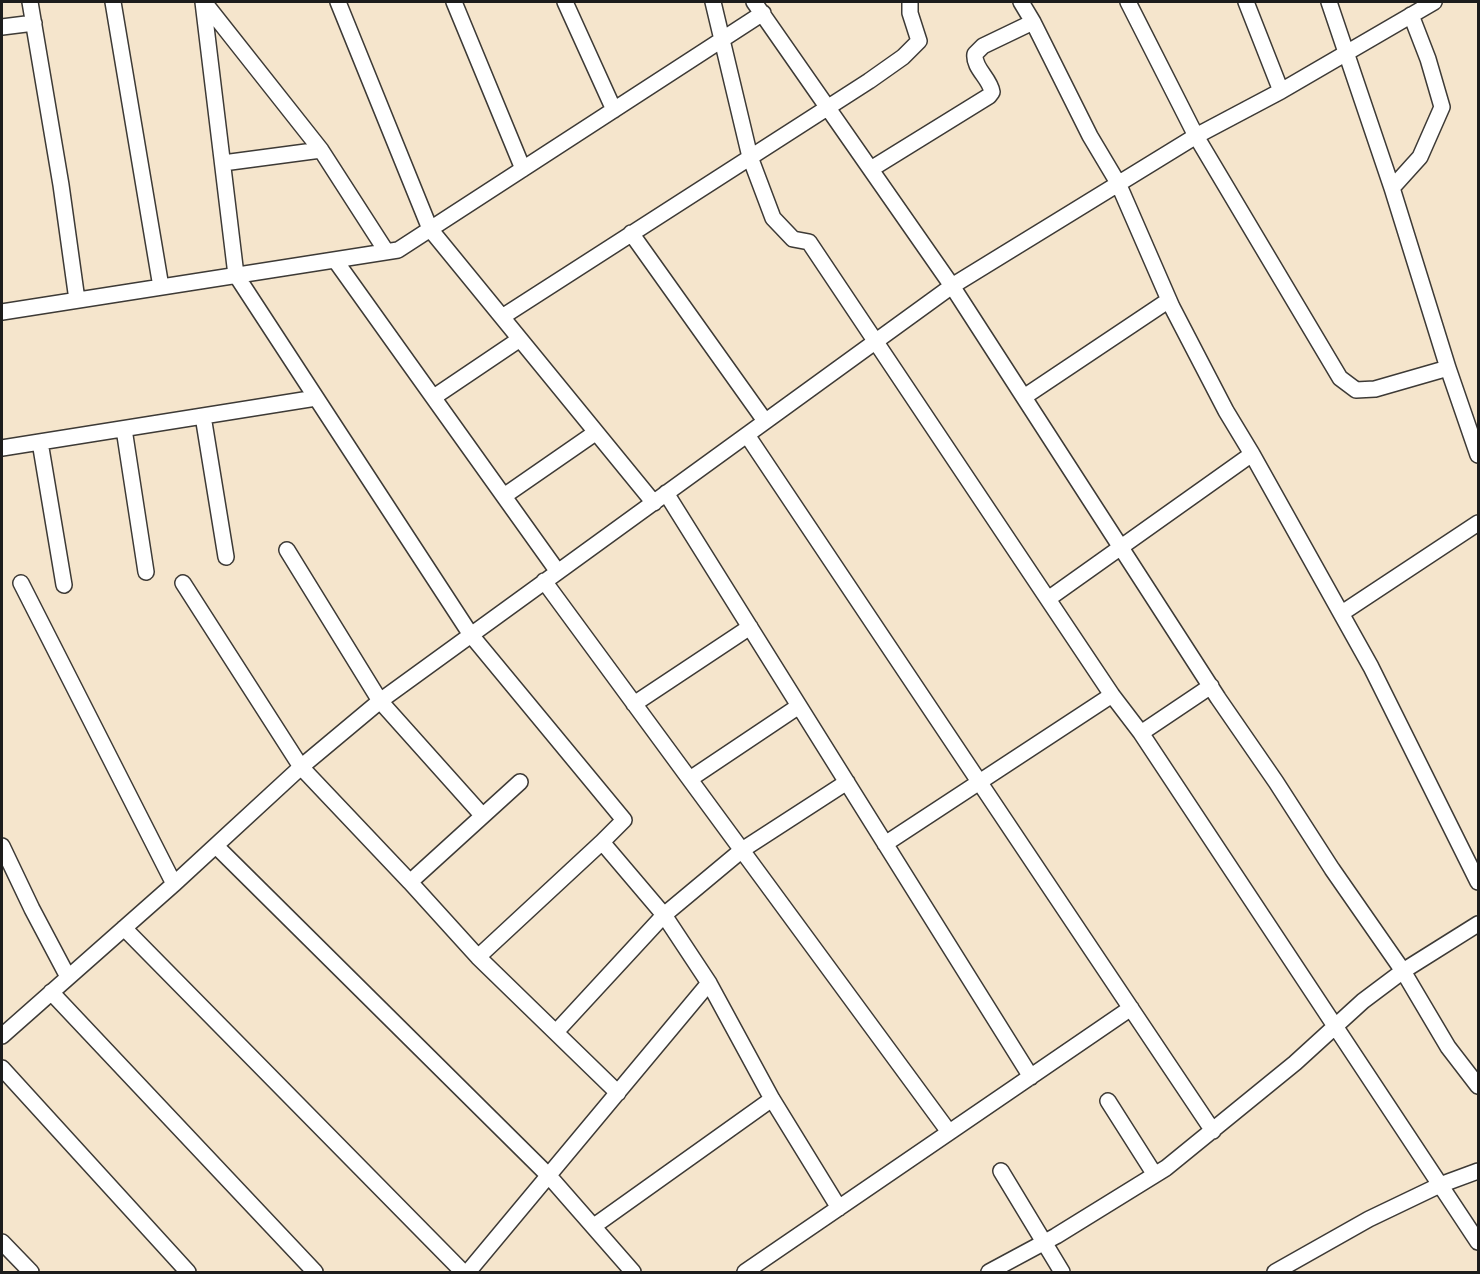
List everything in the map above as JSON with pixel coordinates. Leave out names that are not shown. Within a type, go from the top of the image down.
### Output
[{"type":"street","points":[[30,2],[61,185],[76,300]]},
{"type":"street","points":[[113,2],[161,287]]},
{"type":"street","points":[[203,2],[321,150],[386,251]]},
{"type":"street","points":[[203,2],[236,275],[471,635],[624,820],[478,957]]},
{"type":"street","points":[[339,2],[430,229],[595,433],[660,498],[750,627],[1031,1077]]},
{"type":"street","points":[[453,2],[523,169]]},
{"type":"street","points":[[565,2],[614,110]]},
{"type":"street","points":[[713,2],[750,157],[774,218],[793,238],[809,242],[1112,695],[1141,733],[1334,1027],[1479,1242]]},
{"type":"street","points":[[502,317],[903,57],[919,41],[910,13],[910,2]]},
{"type":"street","points":[[1021,2],[1090,136],[1118,183],[1169,300],[1226,411],[1342,613],[1479,882]]},
{"type":"street","points":[[1128,2],[1196,136],[1340,378],[1356,390],[1375,389],[1448,368]]},
{"type":"street","points":[[1246,2],[1281,91]]},
{"type":"street","points":[[1329,2],[1392,188],[1448,368],[1479,456]]},
{"type":"street","points":[[2,1036],[174,884],[301,767],[380,701],[765,421],[952,286],[1196,136],[1281,91],[1434,2]]},
{"type":"street","points":[[2,312],[398,250],[721,40],[759,5],[952,286],[1211,687],[1332,869],[1403,970],[1448,1047],[1479,1086]]},
{"type":"street","points":[[1392,188],[1420,157],[1442,107],[1428,59],[1411,15]]},
{"type":"street","points":[[871,169],[989,96],[992,92],[991,87],[975,62],[975,54],[983,46],[1033,22]]},
{"type":"street","points":[[2,27],[34,23]]},
{"type":"street","points":[[223,163],[321,150]]},
{"type":"street","points":[[631,233],[765,421]]},
{"type":"street","points":[[335,260],[558,572]]},
{"type":"street","points":[[1024,396],[1169,300]]},
{"type":"street","points":[[434,398],[520,339]]},
{"type":"street","points":[[2,448],[316,398]]},
{"type":"street","points":[[203,416],[226,557]]},
{"type":"street","points":[[124,429],[146,572]]},
{"type":"street","points":[[504,496],[595,433]]},
{"type":"street","points":[[747,435],[1213,1131]]},
{"type":"street","points":[[40,442],[64,585]]},
{"type":"street","points":[[1048,600],[1252,454]]},
{"type":"street","points":[[1342,613],[1479,523]]},
{"type":"street","points":[[287,550],[380,701],[482,815]]},
{"type":"street","points":[[544,581],[949,1132]]},
{"type":"street","points":[[21,583],[174,884]]},
{"type":"street","points":[[183,583],[301,767],[478,957],[618,1093]]},
{"type":"street","points":[[634,704],[750,627]]},
{"type":"street","points":[[1141,733],[1211,687]]},
{"type":"street","points":[[885,844],[1112,695]]},
{"type":"street","points":[[690,779],[799,706]]},
{"type":"street","points":[[410,882],[520,782]]},
{"type":"street","points":[[556,1032],[664,915],[741,850],[847,782]]},
{"type":"street","points":[[602,842],[664,915],[709,983],[772,1099],[839,1208]]},
{"type":"street","points":[[2,846],[68,977]]},
{"type":"street","points":[[216,846],[549,1176],[633,1272]]},
{"type":"street","points":[[989,1272],[1044,1242],[1155,1175],[1213,1131],[1363,1001],[1403,970],[1479,924]]},
{"type":"street","points":[[124,928],[465,1272],[549,1176],[709,983]]},
{"type":"street","points":[[51,992],[315,1272]]},
{"type":"street","points":[[744,1272],[1131,1008]]},
{"type":"street","points":[[2,1068],[188,1272]]},
{"type":"street","points":[[594,1226],[772,1099]]},
{"type":"street","points":[[1108,1101],[1155,1175]]},
{"type":"street","points":[[1000,1171],[1062,1272]]},
{"type":"street","points":[[1275,1272],[1369,1219],[1440,1185],[1479,1171]]},
{"type":"street","points":[[2,1242],[31,1272]]}]
